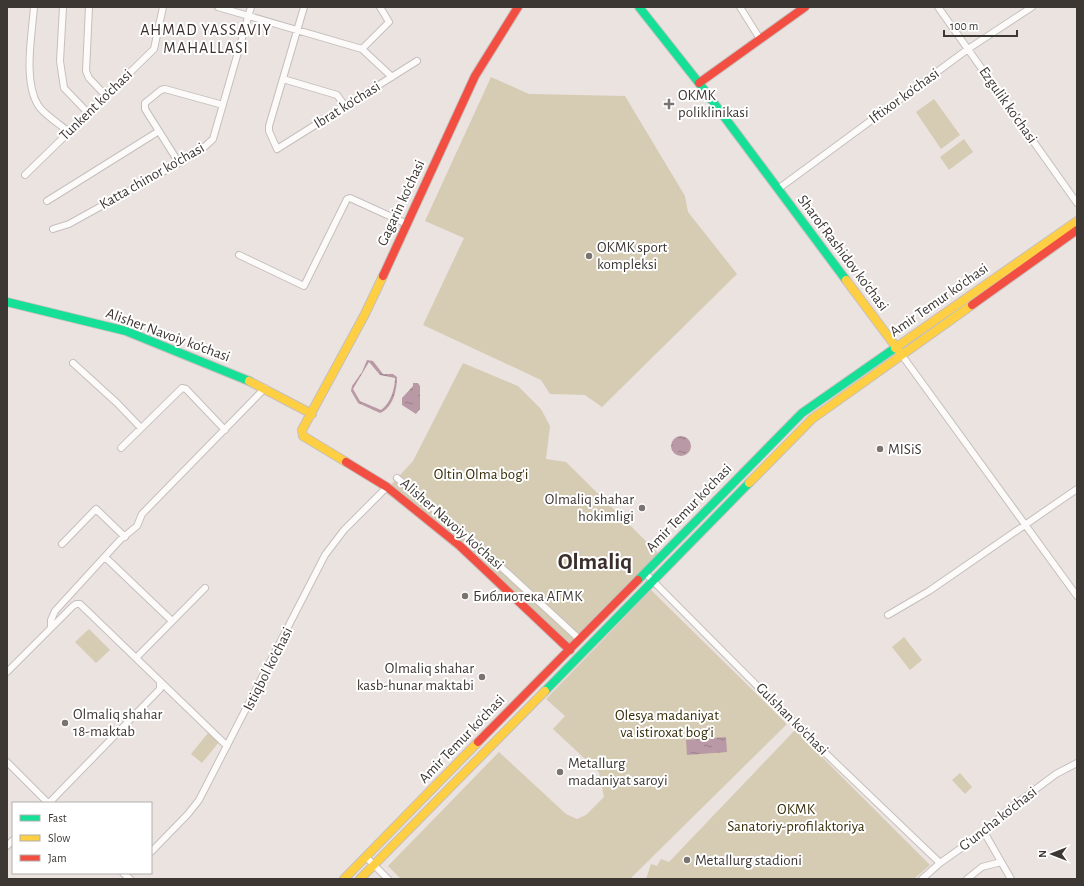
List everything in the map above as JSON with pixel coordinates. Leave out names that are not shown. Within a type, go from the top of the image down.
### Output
[{"type":"main road","name":"Gagarin ko'chasi","points":[[303,436],[301,429],[312,414],[365,314],[475,76],[518,7]]},
{"type":"main road","name":"Sharof Rashidov ko'chasi","points":[[639,7],[699,83],[899,351]]},
{"type":"main road","points":[[699,83],[805,7]]},
{"type":"main road","name":"Amir Temur ko'chasi","points":[[360,879],[652,580],[812,419],[899,351],[1077,221]]},
{"type":"main road","name":"Amir Temur ko'chasi","points":[[344,879],[802,413],[899,351],[1077,230]]},
{"type":"main road","name":"Alisher Navoiy ko'chasi","points":[[7,302],[126,331],[226,370],[265,388],[312,414]]},
{"type":"main road","name":"Alisher Navoiy ko'chasi","points":[[303,436],[387,487],[460,546],[570,650]]},
{"type":"main road","points":[[534,686],[541,694]]},
{"type":"main road","points":[[468,754],[477,759]]},
{"type":"street","points":[[34,7],[29,75],[38,106],[68,132]]},
{"type":"street","points":[[63,7],[60,61],[64,88],[88,113]]},
{"type":"street","points":[[90,7],[86,71],[89,78],[106,96]]},
{"type":"street","name":"Tunkent ko'chasi","points":[[25,175],[154,49],[163,7]]},
{"type":"street","points":[[218,7],[362,49],[392,77]]},
{"type":"street","name":"Katta chinor ko'chasi","points":[[53,229],[69,224],[179,163],[200,151],[213,139],[250,7]]},
{"type":"street","points":[[304,7],[283,79],[337,95],[340,97],[345,106]]},
{"type":"street","points":[[362,49],[389,22],[380,7]]},
{"type":"street","points":[[740,7],[760,39]]},
{"type":"street","name":"Ezgulik ko'chasi","points":[[938,7],[1077,204]]},
{"type":"street","name":"Iftixor ko'chasi","points":[[778,189],[968,49],[1032,7]]},
{"type":"street","name":"Ibrat ko'chasi","points":[[283,79],[269,126],[269,131],[277,149],[417,61]]},
{"type":"street","points":[[179,163],[144,106],[145,103],[161,90],[165,89],[223,105]]},
{"type":"street","points":[[47,201],[159,131]]},
{"type":"street","points":[[239,256],[304,286],[346,199],[350,198],[407,224]]},
{"type":"street","name":"Sharof Rashidov ko'chasi","points":[[899,351],[1077,596]]},
{"type":"street","points":[[73,363],[117,403],[141,428]]},
{"type":"street","points":[[121,448],[182,388],[186,389],[225,430]]},
{"type":"street","points":[[52,627],[51,620],[55,611],[105,557],[137,526],[142,514],[265,388]]},
{"type":"street","points":[[397,478],[476,544],[576,636]]},
{"type":"street","name":"Istiqbol ko'chasi","points":[[152,851],[188,814],[199,800],[325,555],[344,530],[387,487]]},
{"type":"street","points":[[888,615],[929,591],[1077,489]]},
{"type":"street","points":[[62,544],[96,509],[125,537]]},
{"type":"street","points":[[105,557],[172,622]]},
{"type":"street","name":"Gulshan ko'chasi","points":[[645,573],[793,722],[940,863]]},
{"type":"street","points":[[136,658],[205,588]]},
{"type":"street","points":[[7,672],[73,606],[80,604],[160,683],[227,746]]},
{"type":"street","points":[[50,802],[160,689],[160,683]]},
{"type":"street","points":[[7,762],[48,802]]},
{"type":"street","name":"G‘uncha ko'chasi","points":[[922,879],[940,863],[984,832],[1009,809],[1056,774],[1077,763]]},
{"type":"street","points":[[984,832],[1011,879]]},
{"type":"street","points":[[366,857],[388,879]]},
{"type":"street","points":[[966,879],[982,867],[1001,862]]},
{"type":"green space","name":"OKMK sport kompleksi","points":[[491,77],[529,94],[625,96],[685,196],[688,212],[737,274],[602,407],[585,395],[550,394],[541,380],[423,325],[464,238],[425,221]]},
{"type":"green space","points":[[934,99],[960,135],[941,149],[916,112]]},
{"type":"green space","points":[[964,139],[973,152],[949,170],[940,157]]},
{"type":"green space","name":"Oltin Olma bog'i","points":[[463,363],[518,386],[541,409],[550,426],[546,459],[566,462],[660,555],[571,646],[391,485],[413,461]]},
{"type":"green space","name":"Olesya madaniyat va istiroxat bog'i","points":[[651,590],[787,724],[630,879],[401,879],[388,866],[499,752],[566,814],[577,819],[586,815],[604,797],[599,772],[553,729],[565,716],[546,699]]},
{"type":"green space","points":[[89,629],[110,650],[96,663],[75,642]]},
{"type":"green space","points":[[904,637],[922,660],[910,670],[892,647]]},
{"type":"green space","name":"OKMK Sanatoriy-profilaktoriya","points":[[795,730],[930,865],[914,879],[646,879],[651,864],[657,866],[661,859],[669,862]]},
{"type":"green space","points":[[208,733],[219,742],[202,763],[191,754]]},
{"type":"green space","points":[[960,773],[972,787],[965,794],[952,780]]},
{"type":"water","points":[[367,360],[373,361],[383,374],[393,374],[397,377],[395,393],[391,403],[384,411],[380,413],[358,403],[351,391],[352,386],[362,372]],"holes":[[[369,362],[380,375],[395,378],[391,396],[387,404],[381,410],[360,401],[353,389]]]},
{"type":"water","points":[[413,383],[418,383],[420,386],[420,409],[416,414],[402,405],[402,398],[413,386]]},
{"type":"water","points":[[677,436],[685,436],[691,442],[691,450],[685,456],[677,456],[671,450],[671,442]]},
{"type":"water","points":[[726,737],[727,752],[687,755],[686,740]]},
{"type":"traffic: fast","points":[[639,7],[699,83],[846,280]]},
{"type":"traffic: fast","points":[[7,302],[126,331],[249,381]]},
{"type":"traffic: fast","points":[[638,580],[802,413],[895,348]]},
{"type":"traffic: fast","points":[[545,691],[749,483]]},
{"type":"traffic: slow","points":[[895,348],[1077,221]]},
{"type":"traffic: slow","points":[[346,462],[303,436],[302,430],[365,314],[383,276]]},
{"type":"traffic: slow","points":[[846,280],[899,351]]},
{"type":"traffic: slow","points":[[749,483],[812,419],[972,305]]},
{"type":"traffic: slow","points":[[249,381],[312,414]]},
{"type":"traffic: slow","points":[[360,879],[545,691]]},
{"type":"traffic: slow","points":[[344,879],[478,742]]},
{"type":"traffic: jam","points":[[383,276],[475,76],[518,7]]},
{"type":"traffic: jam","points":[[699,83],[805,7]]},
{"type":"traffic: jam","points":[[972,305],[1077,230]]},
{"type":"traffic: jam","points":[[346,462],[387,487],[460,546],[570,650]]},
{"type":"traffic: jam","points":[[478,742],[638,580]]},
{"type":"place","name":"OKMK poliklinikasi","points":[[669,104]]},
{"type":"place","name":"OKMK sport kompleksi","points":[[589,256]]},
{"type":"place","name":"MISiS","points":[[880,449]]},
{"type":"place","name":"Olmaliq shahar hokimligi","points":[[642,508]]},
{"type":"place","name":"Библиотека АГМК","points":[[465,596]]},
{"type":"place","name":"Olmaliq shahar kasb-hunar maktabi","points":[[482,677]]},
{"type":"place","name":"Olmaliq shahar 18-maktab","points":[[65,723]]},
{"type":"place","name":"Metallurg madaniyat saroyi","points":[[560,772]]},
{"type":"place","name":"Metallurg stadioni","points":[[687,860]]},
{"type":"district","name":"AHMAD YASSAVIY MAHALLASI","points":[[206,39]]},
{"type":"district","name":"Olmaliq","points":[[595,562]]}]
